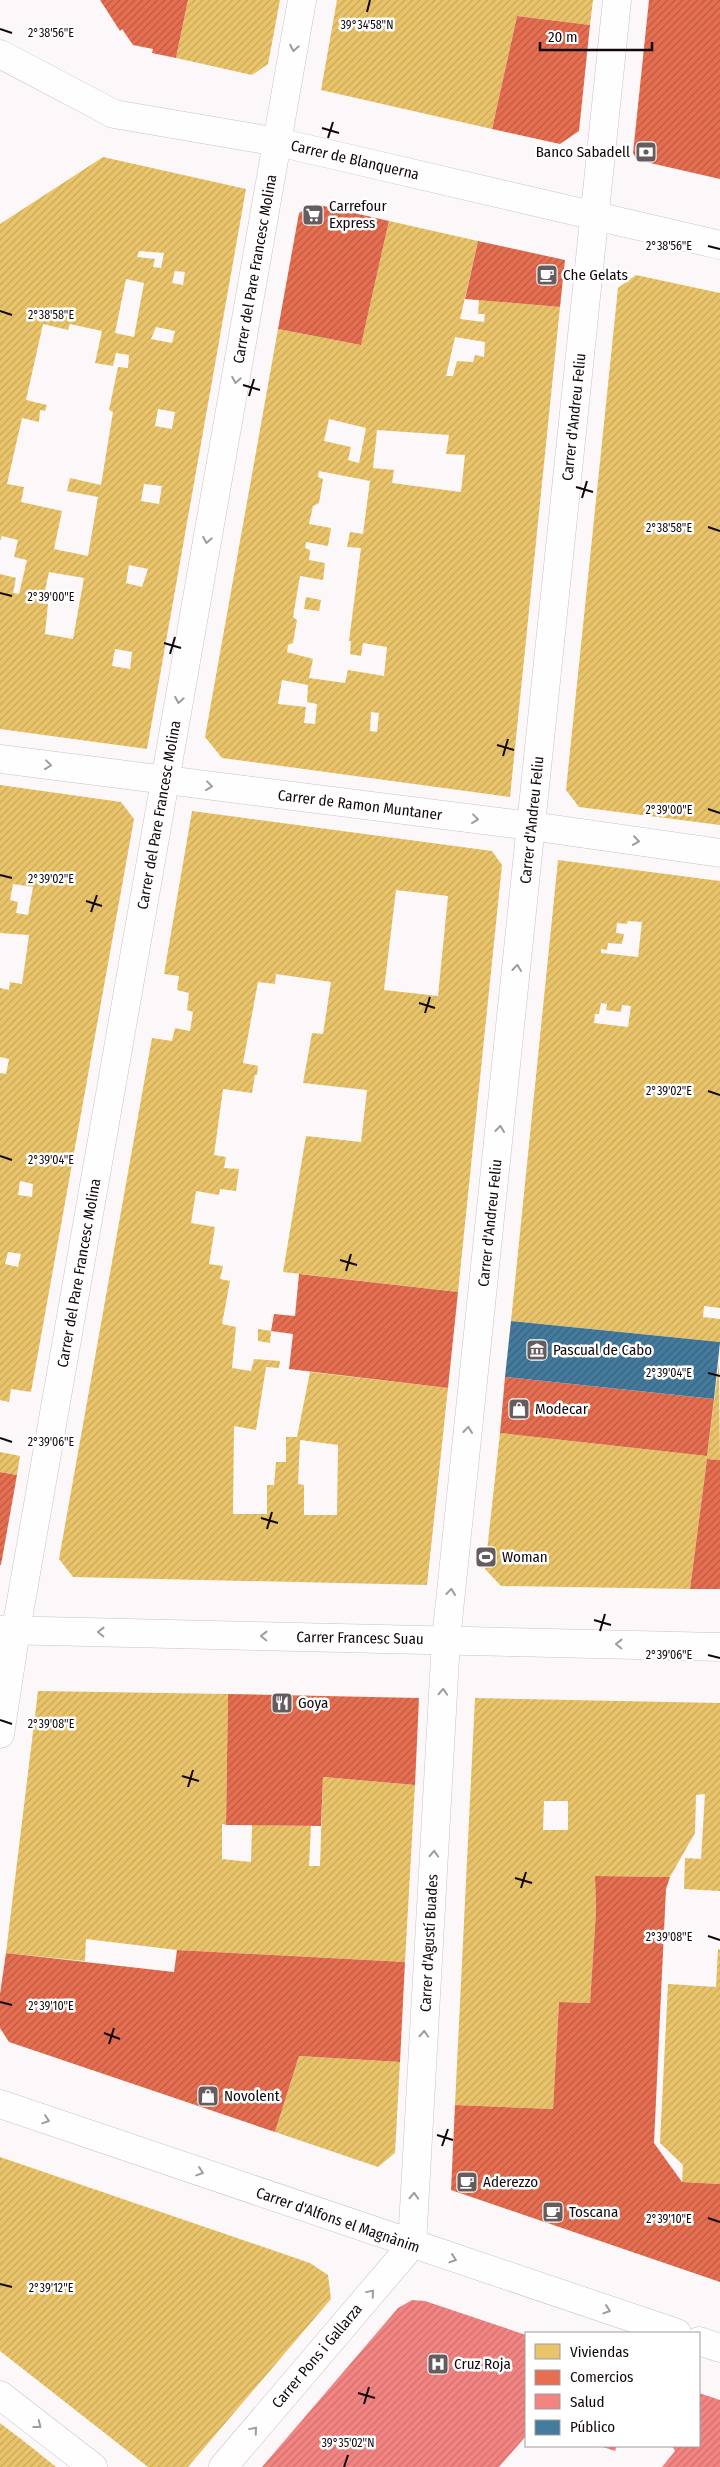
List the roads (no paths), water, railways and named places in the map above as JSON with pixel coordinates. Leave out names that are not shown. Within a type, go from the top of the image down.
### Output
[{"type":"street","name":"Carrer del Pare Francesc Molina","points":[[0,1734],[8,1630],[165,780],[302,0]]},
{"type":"street","name":"Carrer d'Andreu Feliu","points":[[446,1640],[617,0]]},
{"type":"street","name":"Carrer de Blanquerna","points":[[0,54],[114,114],[278,142],[720,245]]},
{"type":"street","name":"Carrer de Ramon Muntaner","points":[[0,758],[531,826],[720,853]]},
{"type":"street","name":"Carrer Francesc Suau","points":[[8,1630],[720,1647]]},
{"type":"street","name":"Carrer d'Agustí Buades","points":[[412,2245],[446,1640]]},
{"type":"street","name":"Carrer d'Alfons el Magnànim","points":[[0,2104],[673,2332]]},
{"type":"street","name":"Carrer Pons i Gallarza","points":[[223,2467],[412,2245]]},
{"type":"street","points":[[700,2341],[720,2348]]},
{"type":"street","points":[[0,2395],[93,2467]]},
{"type":"place","name":"Banco Sabadell","points":[[646,152]]},
{"type":"place","name":"Carrefour Express","points":[[313,215]]},
{"type":"place","name":"Che Gelats","points":[[547,275]]},
{"type":"place","name":"Pascual de Cabo","points":[[537,1350]]},
{"type":"place","name":"Modecar","points":[[519,1409]]},
{"type":"place","name":"Woman","points":[[486,1557]]},
{"type":"place","name":"Goya","points":[[282,1703]]},
{"type":"place","name":"Novolent","points":[[208,2096]]},
{"type":"place","name":"Aderezzo","points":[[467,2182]]},
{"type":"place","name":"Toscana","points":[[553,2212]]},
{"type":"place","name":"Cruz Roja","points":[[438,2364]]}]
